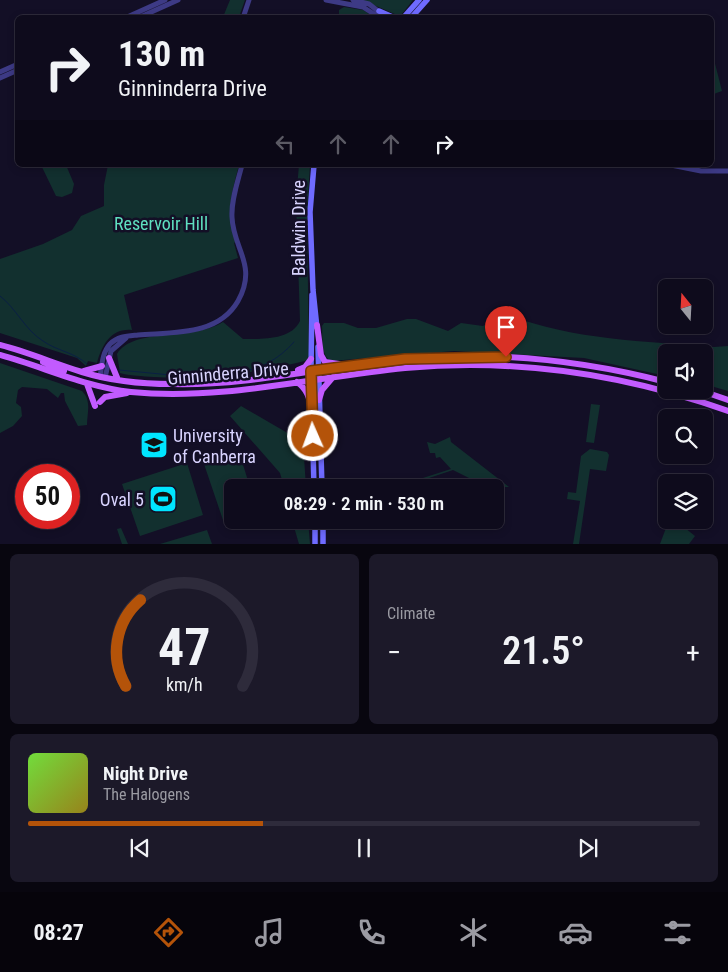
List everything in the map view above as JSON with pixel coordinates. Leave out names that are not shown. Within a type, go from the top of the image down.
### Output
[{"type":"main road","points":[[409,15],[419,0]]},
{"type":"main road","points":[[410,15],[427,0]]},
{"type":"main road","name":"Baldwin Drive","points":[[314,167],[310,198],[313,290],[311,359],[314,370]]},
{"type":"main road","name":"Baldwin Drive","points":[[313,290],[318,324],[314,370]]},
{"type":"main road","points":[[318,324],[322,355],[325,362],[332,364],[405,359]]},
{"type":"main road","name":"Ginninderra Drive","points":[[0,345],[80,372],[118,380],[172,384],[214,383],[405,359],[472,356],[559,361],[611,369],[658,380]]},
{"type":"main road","name":"Ginninderra Drive","points":[[0,355],[87,384],[130,392],[173,394],[215,392],[334,377],[455,365],[558,369],[652,387],[728,411]]},
{"type":"main road","points":[[38,358],[50,367],[93,379],[103,387]]},
{"type":"main road","points":[[109,358],[118,380]]},
{"type":"main road","points":[[287,374],[303,368],[311,359]]},
{"type":"main road","points":[[80,372],[102,366]]},
{"type":"main road","points":[[314,370],[319,400],[322,479]]},
{"type":"main road","points":[[319,400],[322,390],[334,377]]},
{"type":"main road","points":[[314,479],[312,409],[315,380]]},
{"type":"main road","points":[[297,382],[304,387],[309,395],[312,409]]},
{"type":"main road","points":[[87,384],[98,404],[105,397],[130,392]]},
{"type":"main road","points":[[713,395],[728,400]]},
{"type":"main road","points":[[315,529],[316,544]]},
{"type":"main road","points":[[323,529],[323,544]]},
{"type":"street","points":[[132,15],[165,0]]},
{"type":"street","points":[[145,15],[178,0]]},
{"type":"street","points":[[244,15],[249,0]]},
{"type":"street","points":[[326,0],[363,7],[380,14]]},
{"type":"street","points":[[353,0],[369,4],[380,14]]},
{"type":"street","points":[[0,72],[15,65]]},
{"type":"street","points":[[0,78],[15,71]]},
{"type":"street","points":[[103,377],[102,366],[109,346],[119,338],[206,327],[221,319],[234,307],[243,291],[246,273],[243,253],[233,228],[232,215],[242,167]]},
{"type":"street","points":[[681,167],[701,171],[728,171]]},
{"type":"street","points":[[103,377],[115,347],[126,337]]},
{"type":"green space","points":[[230,0],[245,0],[240,15],[224,15]]},
{"type":"green space","points":[[362,0],[413,0],[402,14],[397,15]]},
{"type":"green space","points":[[344,7],[363,10],[371,15],[339,15],[339,10]]},
{"type":"green space","points":[[714,60],[722,91],[714,94]]},
{"type":"green space","points":[[42,167],[67,167],[74,184],[72,193],[62,197],[56,196]]},
{"type":"green space","name":"Reservoir Hill","points":[[108,167],[239,167],[230,212],[238,258],[124,295],[132,330],[125,330],[113,335],[105,344],[97,363],[88,361],[86,366],[77,358],[0,333],[0,259],[43,244],[72,230],[81,216],[104,206],[104,185]]},
{"type":"green space","points":[[299,167],[310,167],[307,216],[309,360],[271,369],[212,376],[173,378],[120,373],[117,354],[125,346],[136,340],[196,331],[210,328],[223,322],[243,339],[276,337],[290,332],[296,327],[300,321],[296,199]]},
{"type":"green space","points":[[503,313],[555,329],[581,334],[674,344],[658,344],[658,374],[584,358],[454,351],[331,361],[325,355],[322,340],[322,326],[324,323],[344,323],[358,328],[376,328],[407,319],[416,319],[448,331],[461,323],[483,326]]},
{"type":"green space","points":[[728,346],[728,391],[713,387],[713,347]]},
{"type":"green space","points":[[0,363],[82,391],[88,403],[87,425],[78,426],[65,401],[64,393],[61,393],[58,398],[47,389],[22,387],[18,390],[16,403],[21,407],[22,416],[13,426],[0,433]]},
{"type":"green space","points":[[591,404],[600,405],[594,443],[586,442]]},
{"type":"green space","points":[[241,406],[303,442],[305,479],[282,479],[280,473],[230,416]]},
{"type":"green space","points":[[450,437],[451,442],[499,479],[471,479],[453,470],[426,479],[420,479],[451,469],[440,457],[436,458],[435,453],[430,453],[427,442],[435,444]]},
{"type":"green space","points":[[590,449],[607,452],[609,455],[606,471],[590,469],[579,544],[573,544],[580,501],[567,499],[568,492],[576,493],[581,456]]},
{"type":"green space","points":[[239,452],[247,479],[224,479],[224,520],[223,520],[204,464]]},
{"type":"green space","name":"Oval 5","points":[[187,463],[203,515],[140,536],[122,484]]},
{"type":"green space","points":[[121,528],[128,544],[122,544],[117,529]]},
{"type":"green space","points":[[295,529],[309,529],[310,544],[299,544]]},
{"type":"green space","points":[[666,529],[686,529],[695,536],[689,544],[660,544]]},
{"type":"green space","points":[[207,530],[212,544],[160,544]]},
{"type":"waterway","points":[[0,296],[37,336],[48,344],[77,357],[87,364]]},
{"type":"waterway","points":[[239,372],[269,362],[294,342]]},
{"type":"waterway","points":[[119,370],[191,377]]},
{"type":"place","name":"University of Canberra","points":[[154,445]]},
{"type":"place","name":"Oval 5","points":[[163,499]]},
{"type":"route","points":[[313,436],[311,371],[405,359],[454,356],[506,357]]}]
